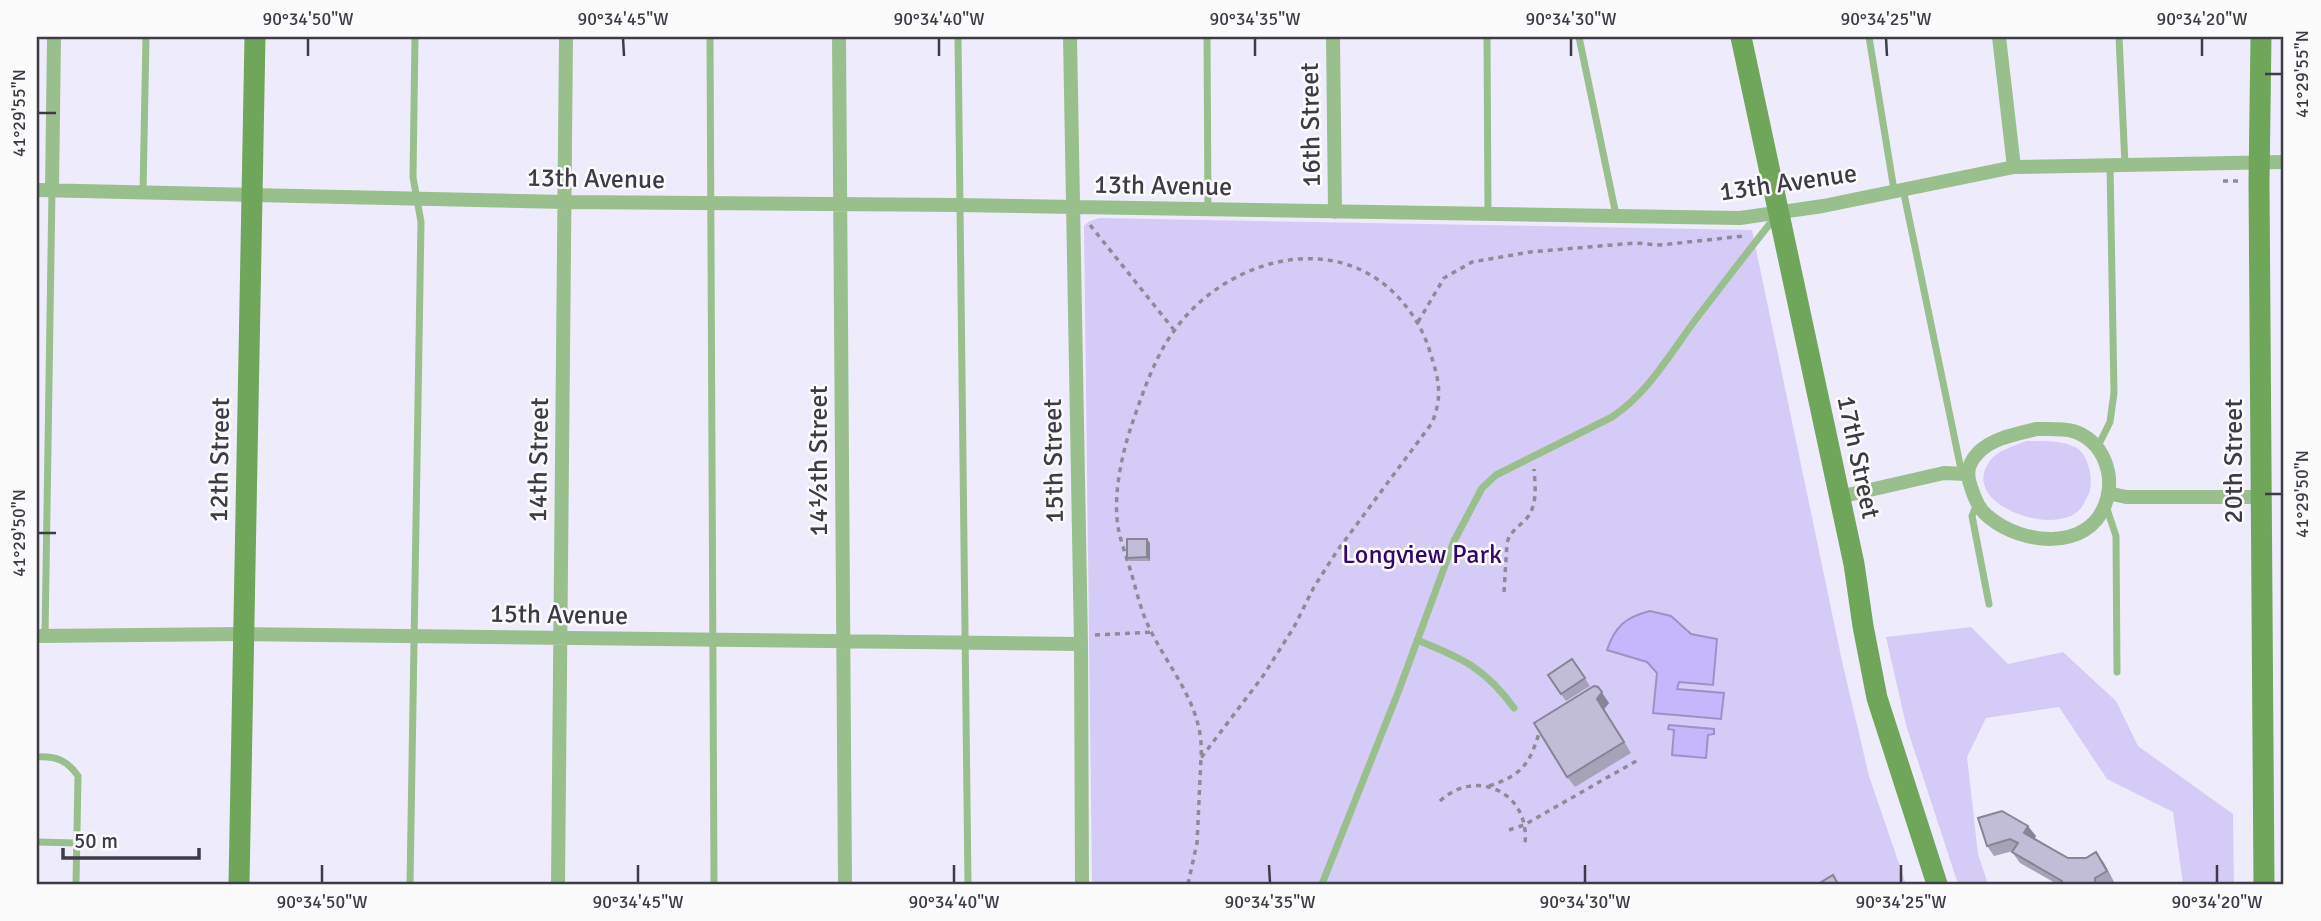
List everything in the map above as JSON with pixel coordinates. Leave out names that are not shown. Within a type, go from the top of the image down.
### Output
[{"type":"street","points":[[52,190],[54,37]]},
{"type":"street","name":"12th Street","points":[[239,884],[255,37]]},
{"type":"street","name":"14th Street","points":[[558,884],[566,37]]},
{"type":"street","name":"14½th Street","points":[[839,37],[845,884]]},
{"type":"street","name":"15th Street","points":[[1070,37],[1081,640],[1082,884]]},
{"type":"street","name":"16th Street","points":[[1334,37],[1335,212]]},
{"type":"street","name":"17th Street","points":[[1741,37],[1854,564],[1877,698],[1937,884]]},
{"type":"street","points":[[1998,37],[2014,167]]},
{"type":"street","name":"20th Street","points":[[2261,37],[2264,884]]},
{"type":"street","name":"13th Avenue","points":[[37,190],[565,202],[960,205],[1740,218],[1823,206],[2014,167],[2284,162]]},
{"type":"street","points":[[2036,429],[2072,430],[2091,440],[2097,448],[2109,470],[2111,484],[2098,519],[2066,538],[2046,539],[2014,534],[1989,518],[1977,504],[1964,474],[1983,448],[2005,437],[2036,429]]},
{"type":"street","points":[[1839,497],[1944,473],[1964,474]]},
{"type":"street","points":[[2107,499],[2261,497]]},
{"type":"street","name":"15th Avenue","points":[[41,636],[243,634],[967,644],[1081,640]]},
{"type":"lane","points":[[143,192],[146,37]]},
{"type":"lane","points":[[410,884],[421,222],[413,177],[415,37]]},
{"type":"lane","points":[[710,37],[714,884]]},
{"type":"lane","points":[[958,37],[968,884]]},
{"type":"lane","points":[[1207,37],[1208,210]]},
{"type":"lane","points":[[1487,37],[1488,215]]},
{"type":"lane","points":[[1579,37],[1616,216]]},
{"type":"lane","points":[[1869,37],[1899,189],[1964,474]]},
{"type":"lane","points":[[2119,37],[2125,164]]},
{"type":"lane","points":[[2097,448],[2110,422],[2114,393],[2110,164]]},
{"type":"lane","points":[[41,636],[52,190]]},
{"type":"lane","points":[[1322,884],[1454,541],[1482,488],[1496,475],[1612,417],[1629,405],[1652,382],[1694,321],[1778,213]]},
{"type":"lane","points":[[2107,499],[2116,536],[2117,672]]},
{"type":"lane","points":[[1977,504],[1972,516],[1989,604]]},
{"type":"lane","points":[[1417,640],[1472,665],[1489,678],[1514,708]]},
{"type":"lane","points":[[37,757],[54,757],[70,765],[78,776],[76,884]]},
{"type":"lane","points":[[37,842],[77,843]]},
{"type":"path","points":[[1088,222],[1174,330]]},
{"type":"path","points":[[1417,322],[1444,278],[1472,262],[1531,252],[1635,243],[1660,245],[1763,233]]},
{"type":"path","points":[[1188,884],[1197,843],[1200,727],[1192,705],[1140,603],[1119,530],[1119,470],[1142,397],[1174,330],[1205,298],[1239,275],[1284,259],[1334,260],[1370,275],[1397,296],[1417,322],[1427,340],[1438,375],[1438,408],[1432,424],[1337,551],[1263,676],[1201,758]]},
{"type":"path","points":[[1504,592],[1509,536],[1529,516],[1535,498],[1533,456]]},
{"type":"path","points":[[1081,640],[1153,632]]},
{"type":"path","points":[[1489,786],[1509,779],[1528,764],[1541,729]]},
{"type":"path","points":[[1509,830],[1524,825],[1638,760]]},
{"type":"path","points":[[1440,801],[1461,788],[1476,785],[1489,786],[1503,792],[1522,818],[1525,843]]},
{"type":"shaded area","points":[[2280,172],[2284,172],[2284,414]]},
{"type":"shaded area","points":[[1650,611],[1671,616],[1691,634],[1717,639],[1713,685],[1679,682],[1677,689],[1724,693],[1721,719],[1653,713],[1657,673],[1647,662],[1607,650],[1622,624],[1634,616]]},
{"type":"shaded area","points":[[1669,725],[1714,729],[1714,734],[1708,735],[1706,758],[1672,755],[1674,730],[1668,729]]},
{"type":"green space","name":"Longview Park","points":[[1099,218],[1752,230],[1842,661],[1869,776],[1906,884],[1092,884],[1084,226]]},
{"type":"green space","points":[[2027,441],[2064,443],[2083,454],[2090,472],[2091,485],[2083,505],[2072,515],[2056,520],[2017,514],[2000,504],[1988,492],[1983,478],[1992,458],[2001,451]]},
{"type":"green space","points":[[1971,627],[2008,664],[2063,652],[2116,701],[2138,746],[2233,814],[2234,884],[2183,884],[2173,812],[2107,779],[2059,707],[1986,718],[1967,757],[1978,854],[1988,884],[1958,884],[1906,725],[1886,637]]},
{"type":"building","points":[[1127,539],[1147,539],[1147,557],[1127,558]]},
{"type":"building","points":[[1572,659],[1585,678],[1561,694],[1548,675]]},
{"type":"building","points":[[1594,686],[1602,692],[1597,699],[1624,742],[1567,777],[1534,723]]},
{"type":"building","points":[[2002,811],[2028,826],[2024,833],[2068,858],[2086,858],[2096,852],[2107,871],[2095,878],[2095,884],[2062,884],[2062,881],[2012,852],[2018,843],[2010,839],[1987,846],[1978,818]]},
{"type":"building","points":[[1833,875],[1838,884],[1818,884]]}]
